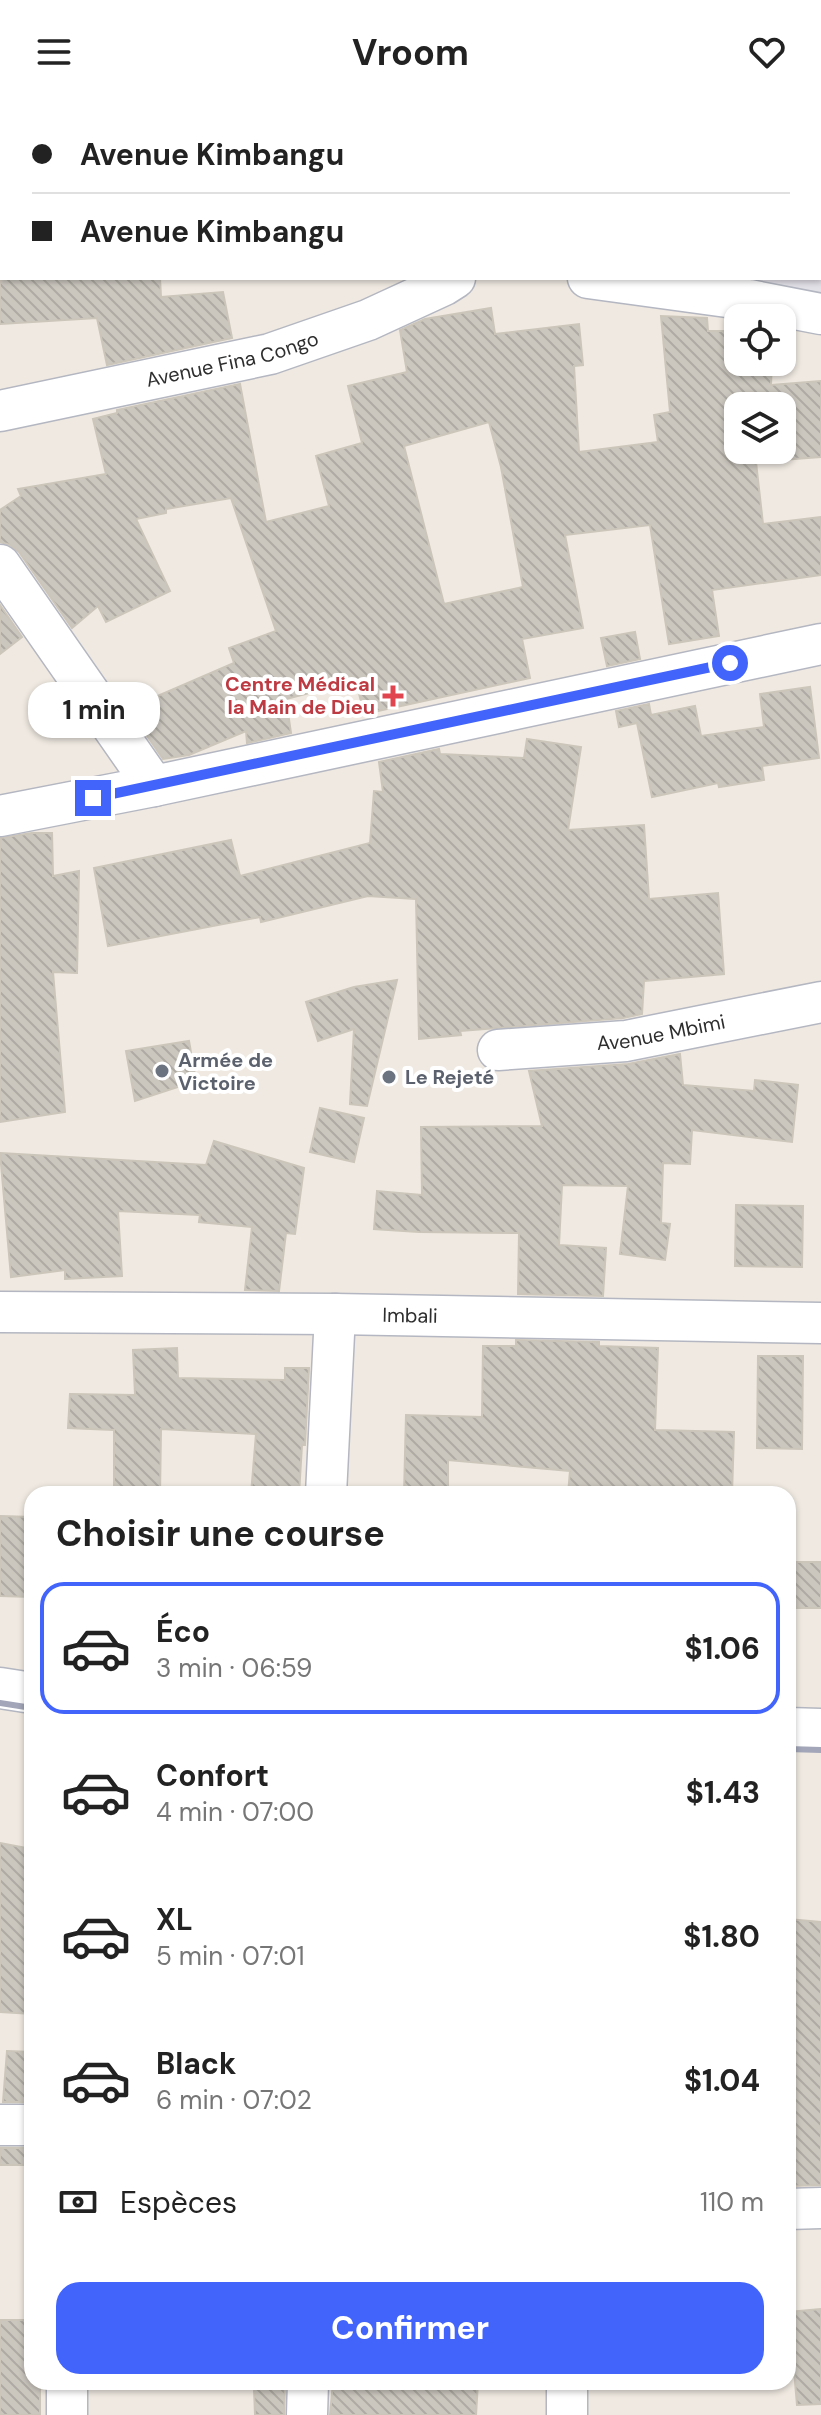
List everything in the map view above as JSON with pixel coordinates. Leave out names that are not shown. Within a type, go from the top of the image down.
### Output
[{"type":"street","name":"Avenue Fina Congo","points":[[0,411],[270,354],[368,320],[451,280]]},
{"type":"street","points":[[603,280],[749,300],[821,314]]},
{"type":"street","points":[[0,565],[154,786]]},
{"type":"street","points":[[0,816],[821,644]]},
{"type":"street","name":"Avenue Mbimi","points":[[498,1050],[626,1041],[821,1002]]},
{"type":"street","name":"Imbali","points":[[0,1312],[335,1314],[821,1323]]},
{"type":"street","points":[[326,1486],[335,1314]]},
{"type":"street","points":[[0,1688],[24,1692]]},
{"type":"street","points":[[796,1728],[821,1729]]},
{"type":"street","points":[[0,2125],[24,2125]]},
{"type":"street","points":[[796,2209],[821,2208]]},
{"type":"street","points":[[67,2390],[67,2415]]},
{"type":"street","points":[[307,2415],[308,2390]]},
{"type":"street","points":[[567,2390],[567,2415]]},
{"type":"shaded area","points":[[646,280],[821,280],[821,308]]},
{"type":"building","points":[[0,280],[160,280],[161,297],[223,292],[232,338],[107,365],[97,318],[0,324]]},
{"type":"building","points":[[491,308],[495,334],[579,324],[583,365],[574,366],[579,452],[658,442],[654,415],[670,412],[661,316],[707,318],[708,331],[724,331],[724,376],[771,376],[771,385],[821,381],[821,457],[796,459],[796,392],[724,392],[724,464],[756,464],[763,524],[821,517],[821,575],[712,590],[719,636],[669,644],[650,525],[565,535],[583,628],[522,639],[530,678],[364,714],[356,681],[286,699],[291,733],[247,743],[246,731],[189,755],[163,759],[132,714],[155,701],[153,698],[234,663],[229,648],[276,631],[231,498],[166,509],[166,513],[136,519],[170,591],[106,622],[98,606],[72,628],[19,552],[0,542],[0,510],[21,496],[18,489],[106,474],[93,419],[117,413],[117,410],[240,384],[266,522],[329,506],[316,456],[362,443],[348,386],[407,372],[400,330],[425,319]],"holes":[[[489,422],[501,467],[523,587],[444,604],[404,446]]]},
{"type":"building","points":[[0,605],[22,637],[0,654]]},
{"type":"building","points":[[635,632],[640,659],[607,666],[601,638]]},
{"type":"building","points":[[810,687],[819,758],[762,766],[764,780],[719,787],[718,783],[652,797],[637,723],[619,727],[616,711],[649,704],[651,715],[695,706],[701,736],[764,727],[760,694]]},
{"type":"building","points":[[527,739],[581,747],[568,830],[644,825],[649,899],[718,893],[724,974],[644,981],[642,1014],[460,1031],[461,1035],[419,1039],[416,899],[368,896],[261,922],[260,917],[108,946],[94,868],[231,840],[240,876],[370,843],[374,791],[383,792],[379,762],[439,749],[440,754],[524,758]]},
{"type":"building","points":[[52,833],[53,876],[79,871],[77,973],[53,972],[65,1112],[0,1122],[0,838]]},
{"type":"building","points":[[397,980],[367,1106],[350,1104],[354,1029],[318,1041],[306,1002],[354,987]]},
{"type":"building","name":"Armée de Victoire","points":[[189,1041],[196,1081],[135,1101],[126,1051]]},
{"type":"building","points":[[680,1054],[683,1085],[754,1091],[755,1080],[798,1085],[792,1142],[692,1130],[690,1164],[663,1163],[661,1223],[670,1224],[665,1260],[620,1254],[628,1186],[562,1185],[559,1245],[606,1248],[603,1296],[518,1294],[519,1233],[374,1229],[377,1191],[422,1195],[421,1127],[542,1126],[529,1071],[628,1064]]},
{"type":"building","points":[[320,1108],[364,1118],[354,1162],[310,1152]]},
{"type":"building","points":[[214,1141],[304,1168],[295,1234],[286,1233],[279,1291],[245,1290],[252,1227],[199,1222],[200,1215],[118,1211],[122,1276],[65,1279],[65,1270],[11,1277],[0,1153],[206,1165]]},
{"type":"building","points":[[736,1205],[803,1206],[802,1267],[735,1266]]},
{"type":"building","points":[[516,1340],[599,1342],[599,1346],[658,1348],[655,1430],[734,1432],[732,1486],[569,1486],[570,1471],[448,1460],[448,1486],[404,1486],[406,1415],[482,1417],[483,1346],[516,1346]]},
{"type":"building","points":[[177,1348],[178,1378],[285,1380],[285,1368],[309,1368],[299,1486],[252,1486],[256,1434],[161,1429],[160,1486],[114,1486],[114,1430],[68,1428],[70,1394],[135,1395],[133,1350]]},
{"type":"building","points":[[758,1356],[803,1356],[802,1449],[757,1448]]},
{"type":"building","points":[[0,1516],[24,1517],[24,1597],[0,1596]]},
{"type":"building","points":[[796,1562],[821,1562],[821,1608],[796,1608]]},
{"type":"building","points":[[0,1843],[24,1848],[24,2014],[0,2012]]},
{"type":"building","points":[[796,1920],[821,1922],[821,2185],[796,2186]]},
{"type":"building","points":[[7,2051],[24,2052],[24,2102],[3,2102]]},
{"type":"building","points":[[0,2148],[24,2148],[24,2165],[0,2165]]},
{"type":"building","points":[[821,2309],[821,2404],[797,2405],[796,2311]]},
{"type":"building","points":[[0,2320],[24,2320],[24,2390],[40,2390],[40,2415],[0,2415]]},
{"type":"building","points":[[254,2390],[285,2390],[284,2415],[255,2415]]},
{"type":"building","points":[[332,2390],[478,2390],[476,2415],[330,2415]]},
{"type":"railway","points":[[0,1703],[24,1707]]},
{"type":"railway","points":[[796,1749],[821,1750]]},
{"type":"place","name":"Centre Médical la Main de Dieu","points":[[393,696]]},
{"type":"place","name":"Armée de Victoire","points":[[162,1071]]},
{"type":"place","name":"Le Rejeté","points":[[389,1077]]},
{"type":"route","points":[[93,798],[730,663]]}]
